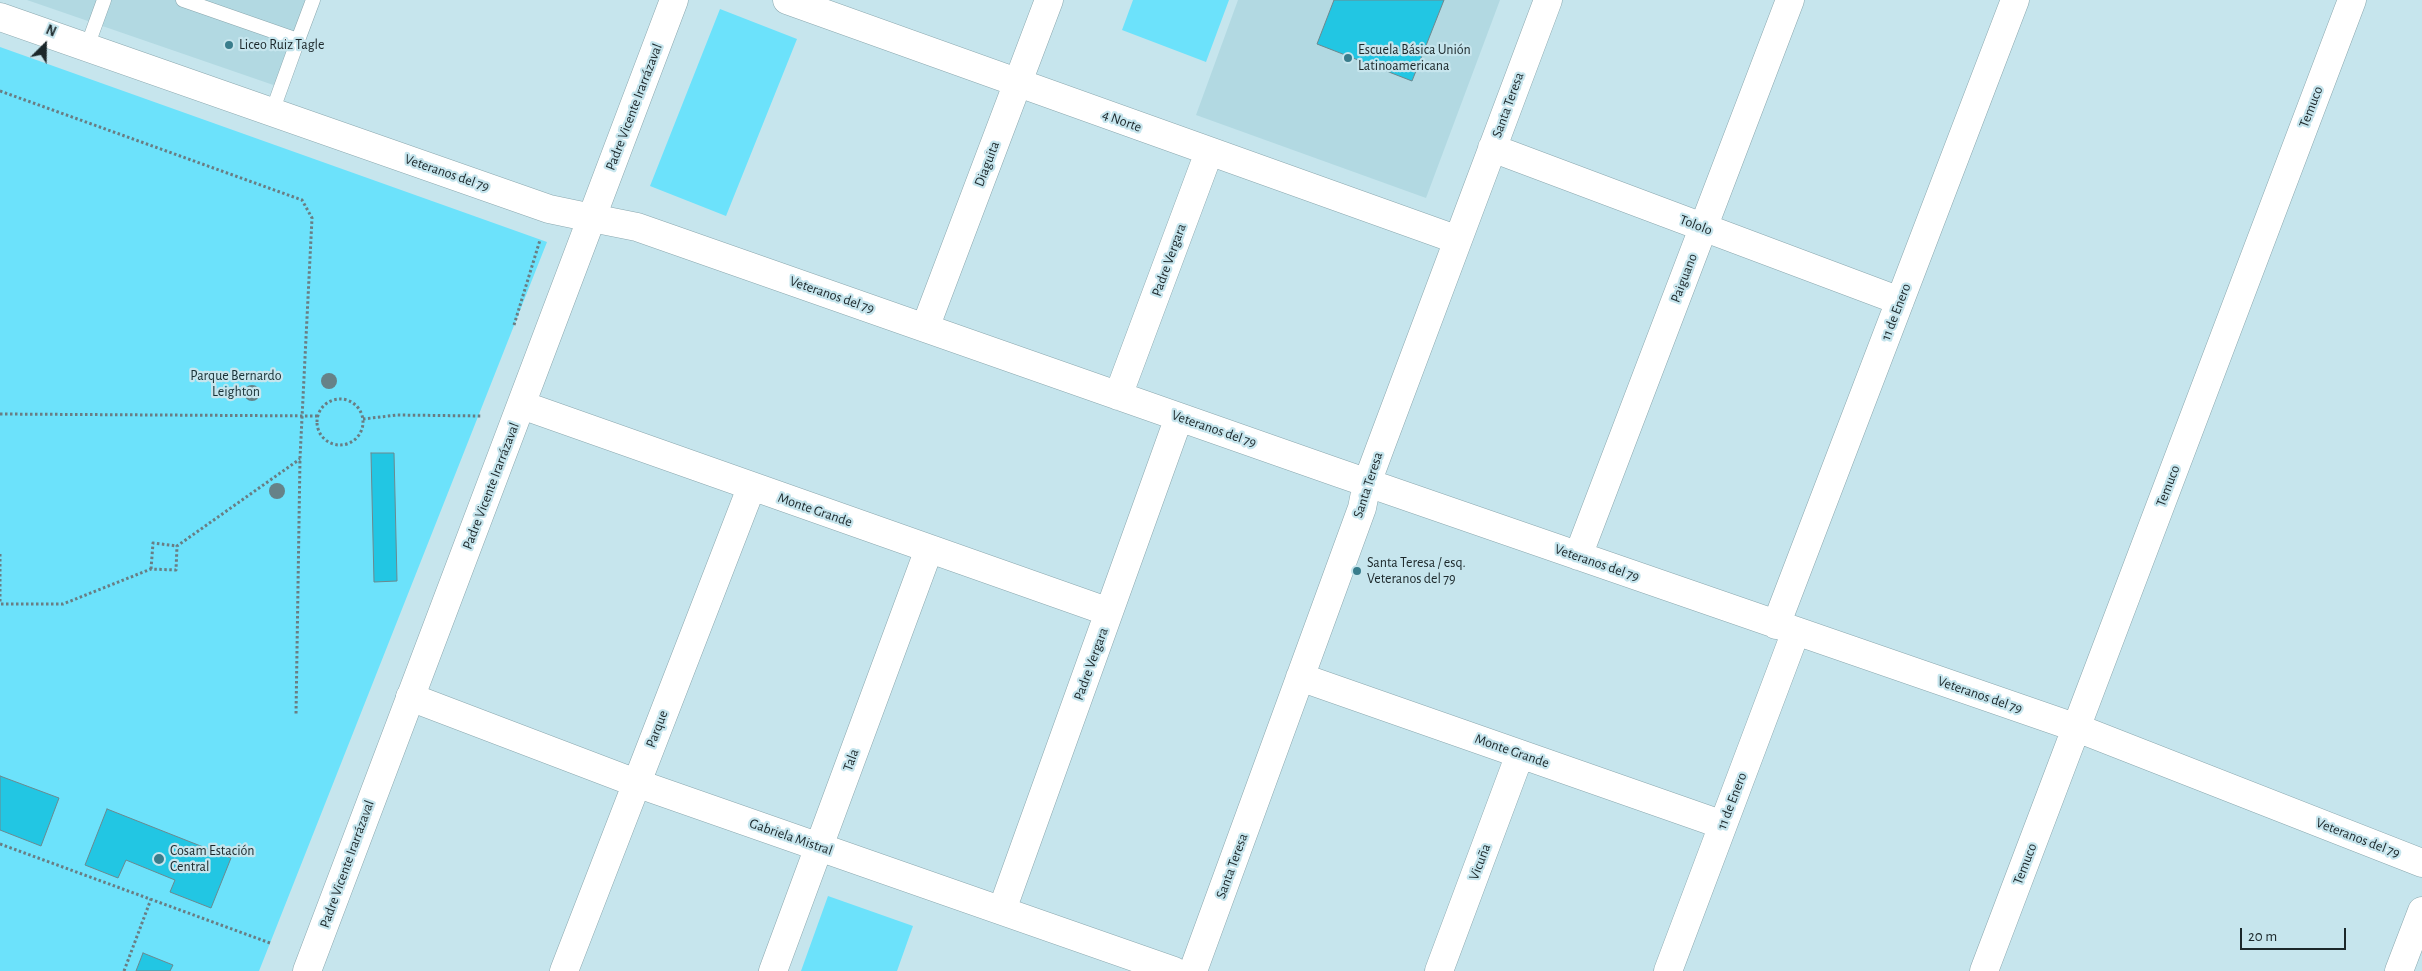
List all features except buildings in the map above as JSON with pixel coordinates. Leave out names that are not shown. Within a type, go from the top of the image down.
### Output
[{"type":"street","name":"Padre Vicente Irarrázaval","points":[[308,971],[674,0]]},
{"type":"street","name":"4 Norte","points":[[787,0],[1458,240]]},
{"type":"street","name":"Diaguita","points":[[925,328],[1049,0]]},
{"type":"street","name":"Santa Teresa","points":[[1193,971],[1362,508],[1368,483],[1548,0]]},
{"type":"street","name":"Paiguano","points":[[1578,556],[1790,0]]},
{"type":"street","name":"11 de Enero","points":[[1668,971],[1723,825],[1786,628],[1900,301],[2016,0]]},
{"type":"street","name":"Temuco","points":[[1984,971],[2352,0]]},
{"type":"street","name":"Veteranos del 79","points":[[0,17],[549,209],[637,226],[1118,396],[2077,728],[2422,863]]},
{"type":"street","name":"Tololo","points":[[1492,148],[1900,301]]},
{"type":"street","name":"Padre Vergara","points":[[1118,396],[1209,152]]},
{"type":"street","name":"Monte Grande","points":[[522,405],[751,488],[1109,612]]},
{"type":"street","name":"Padre Vergara","points":[[1002,910],[1179,417]]},
{"type":"street","name":"Parque","points":[[564,971],[751,488]]},
{"type":"street","name":"Tala","points":[[772,971],[929,549]]},
{"type":"street","name":"Monte Grande","points":[[1300,677],[1723,825]]},
{"type":"street","name":"Gabriela Mistral","points":[[410,697],[636,782],[1174,971]]},
{"type":"street","name":"Vicuña","points":[[1439,971],[1520,754]]},
{"type":"street","points":[[2399,971],[2422,911]]},
{"type":"lane","points":[[87,47],[104,0]]},
{"type":"lane","points":[[183,0],[298,40]]},
{"type":"lane","points":[[272,112],[313,0]]},
{"type":"path","points":[[0,91],[302,200],[312,218],[300,458],[296,714]]},
{"type":"path","points":[[512,331],[549,209]]},
{"type":"path","points":[[342,399],[356,405],[363,419],[361,432],[356,438],[344,444],[337,444],[324,438],[320,432],[318,416],[327,403],[342,399]]},
{"type":"path","points":[[0,414],[318,416]]},
{"type":"path","points":[[363,419],[397,415],[486,416]]},
{"type":"path","points":[[151,569],[153,544],[178,546],[300,458]]},
{"type":"path","points":[[0,554],[0,604],[63,604],[151,569],[176,570],[178,546]]},
{"type":"path","points":[[0,844],[270,943]]},
{"type":"path","points":[[124,971],[151,899]]},
{"type":"shaded area","name":"Liceo Ruiz Tagle","points":[[27,0],[320,0],[285,89]]},
{"type":"shaded area","name":"Escuela Básica Unión Latinoamericana","points":[[1238,0],[1500,0],[1426,198],[1196,115]]},
{"type":"green space","points":[[1133,0],[1229,0],[1206,62],[1122,30]]},
{"type":"green space","points":[[720,9],[797,39],[726,216],[650,186]]},
{"type":"green space","name":"Parque Bernardo Leighton","points":[[0,47],[547,242],[259,971],[0,971]]},
{"type":"green space","points":[[828,896],[913,926],[897,971],[801,971]]},
{"type":"place","name":"Liceo Ruiz Tagle","points":[[229,45]]},
{"type":"place","name":"Escuela Básica Unión Latinoamericana","points":[[1348,58]]},
{"type":"place","name":"Santa Teresa / esq. Veteranos del 79","points":[[1357,571]]},
{"type":"place","name":"Cosam Estación Central","points":[[159,859]]}]
